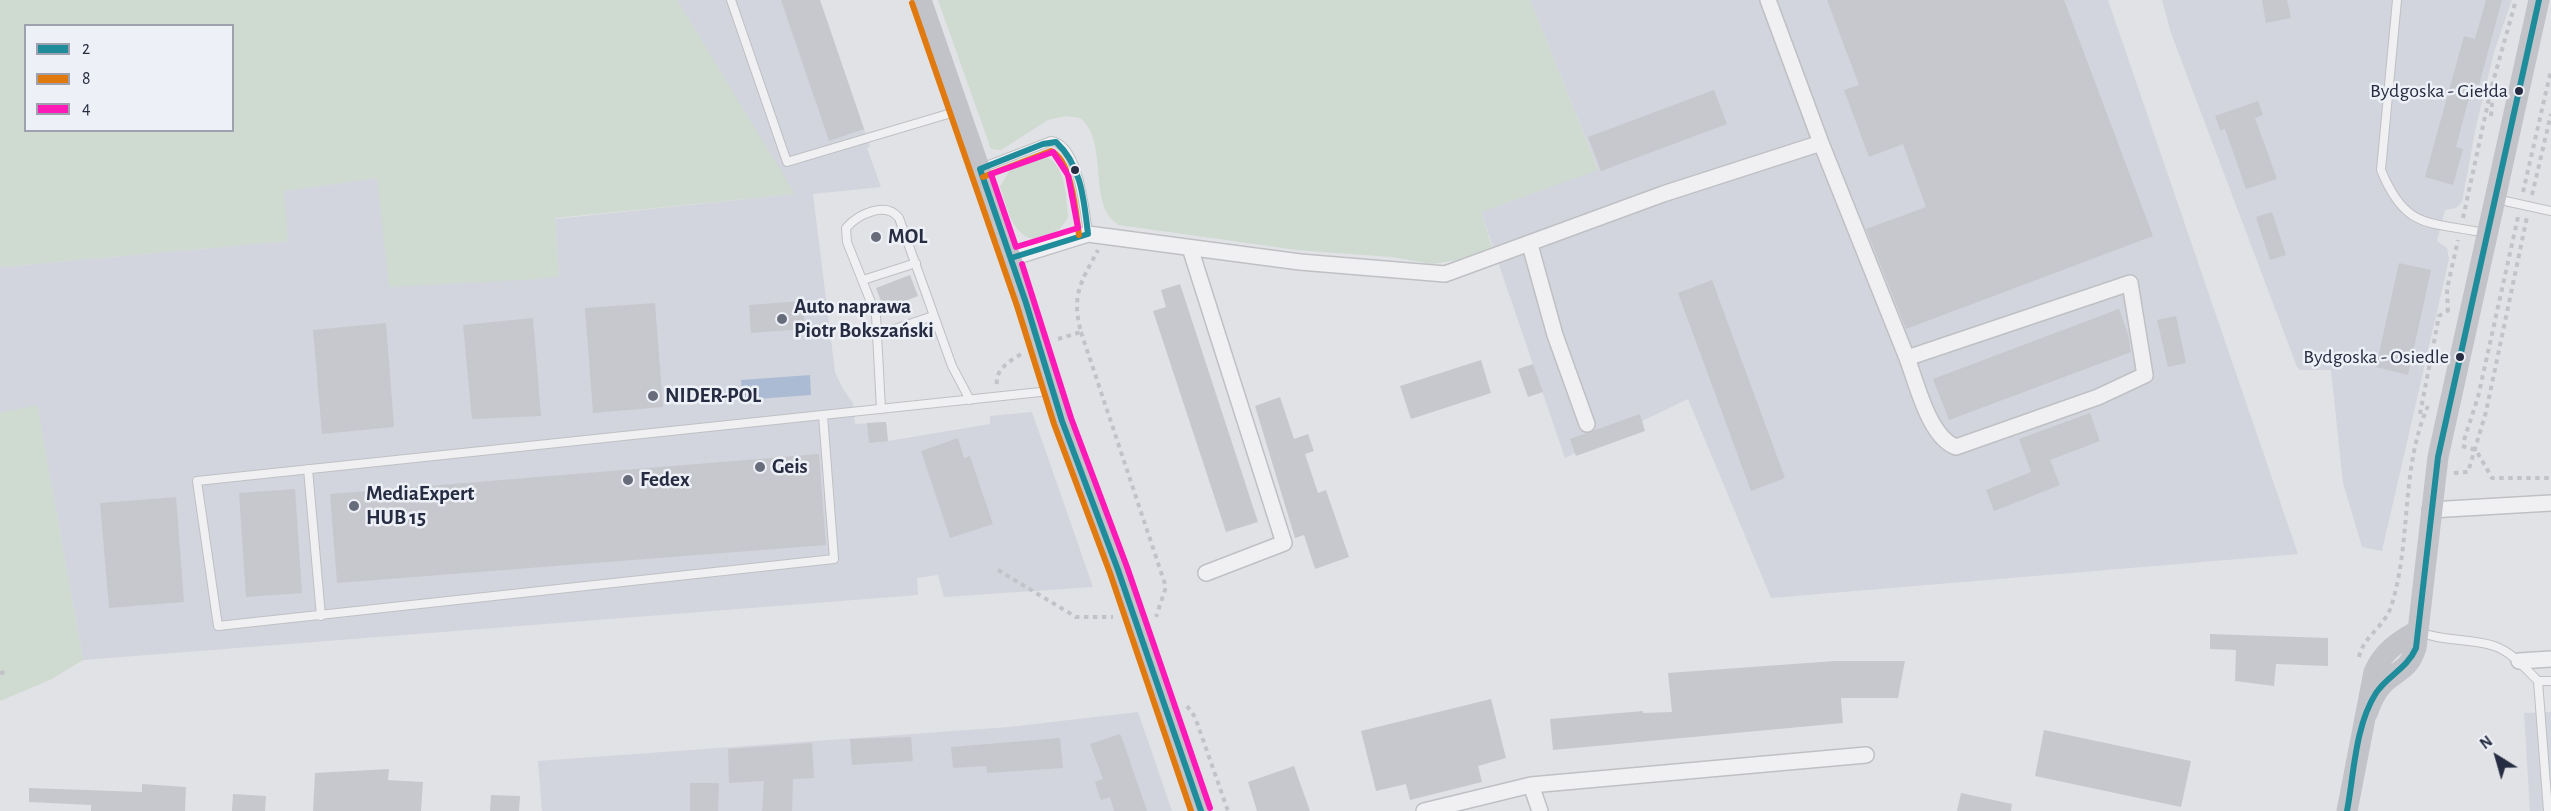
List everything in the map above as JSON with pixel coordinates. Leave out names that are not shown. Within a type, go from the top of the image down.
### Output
[{"type":"main road","points":[[921,0],[1011,258],[1052,391],[1135,618],[1201,811]]},
{"type":"main road","points":[[2347,811],[2374,672],[2381,657],[2400,640],[2417,631],[2437,463],[2539,0]]},
{"type":"street","points":[[1768,0],[1821,143],[1932,424],[1944,442],[1956,447],[2098,397],[2145,375],[2130,283],[1907,358]]},
{"type":"street","points":[[1011,258],[1088,234],[1300,262],[1445,274],[1530,245],[1664,194],[1821,143]]},
{"type":"street","points":[[1530,245],[1555,335],[1587,424]]},
{"type":"street","points":[[1190,248],[1284,543],[1206,573]]},
{"type":"street","points":[[2430,510],[2551,503]]},
{"type":"street","points":[[2518,661],[2551,659]]},
{"type":"street","points":[[1424,811],[1531,785],[1866,755]]},
{"type":"street","points":[[1531,785],[1540,811]]},
{"type":"lane","points":[[730,0],[787,162],[959,110]]},
{"type":"lane","points":[[2397,0],[2381,170],[2391,194],[2407,214],[2433,224],[2487,233]]},
{"type":"lane","points":[[980,169],[1051,141],[1057,142],[1066,152],[1077,175],[1088,234]]},
{"type":"lane","points":[[2494,199],[2551,211]]},
{"type":"lane","points":[[881,409],[876,315],[847,242],[846,228],[867,213],[885,209],[895,213],[916,263],[952,366],[970,400]]},
{"type":"lane","points":[[863,280],[916,263]]},
{"type":"lane","points":[[877,335],[933,316]]},
{"type":"lane","points":[[823,415],[834,559],[218,626],[197,481],[823,415],[970,400],[1052,391]]},
{"type":"lane","points":[[308,469],[321,616]]},
{"type":"lane","points":[[2417,631],[2443,640],[2493,646],[2518,661],[2538,681],[2548,811]]},
{"type":"lane","points":[[2538,681],[2551,681]]},
{"type":"path","points":[[2449,317],[2447,289],[2491,89],[2516,0]]},
{"type":"path","points":[[2414,450],[2459,474],[2468,472],[2476,450],[2551,70]]},
{"type":"path","points":[[2411,464],[2437,463],[2455,459],[2462,446],[2478,397],[2525,205],[2551,114]]},
{"type":"path","points":[[1105,236],[1076,295],[1076,315],[1166,587],[1156,613],[1156,623]]},
{"type":"path","points":[[998,397],[996,378],[1001,370],[1017,356],[1081,332]]},
{"type":"path","points":[[2356,666],[2361,645],[2381,627],[2391,608],[2407,525],[2411,464],[2422,419],[2431,399]]},
{"type":"path","points":[[2462,446],[2476,450],[2492,478],[2551,478]]},
{"type":"path","points":[[998,570],[1076,616],[1135,618]]},
{"type":"path","points":[[0,673],[9,672]]},
{"type":"path","points":[[1183,700],[1195,717],[1228,811]]},
{"type":"shaded area","points":[[0,0],[677,0],[795,194],[555,218],[559,276],[539,279],[389,287],[377,178],[284,191],[288,241],[0,267]]},
{"type":"shaded area","points":[[677,0],[820,0],[870,146],[867,148],[881,187],[813,194],[835,372],[853,403],[855,424],[886,422],[888,441],[990,424],[990,416],[1032,412],[1093,587],[944,597],[938,575],[917,578],[918,595],[83,660],[37,406],[0,413],[0,267],[287,241],[283,191],[377,178],[559,276],[555,219],[794,194]]},
{"type":"shaded area","points":[[938,0],[1530,0],[1598,170],[1481,212],[1492,247],[1458,260],[1432,264],[1392,257],[1297,250],[1119,225],[1109,216],[1103,204],[1094,142],[1089,129],[1080,118],[1066,116],[1048,120],[1001,150],[991,149]]},
{"type":"shaded area","points":[[1530,0],[2108,0],[2298,554],[1771,598],[1688,399],[1565,458],[1481,212],[1598,169]]},
{"type":"shaded area","points":[[2162,0],[2512,0],[2495,49],[2476,126],[2462,202],[2456,208],[2445,210],[2437,241],[2447,248],[2449,259],[2382,551],[2362,547],[2343,483],[2331,370],[2300,370],[2297,367],[2171,33]]},
{"type":"shaded area","points":[[1043,156],[1056,165],[1060,173],[1065,190],[1068,217],[1064,224],[1051,235],[1037,239],[1022,234],[1013,223],[1000,187],[1011,168]]},
{"type":"shaded area","points":[[37,405],[83,660],[52,679],[0,701],[0,413]]},
{"type":"shaded area","points":[[1138,712],[1172,811],[542,811],[538,761],[1009,727]]},
{"type":"shaded area","points":[[2551,712],[2551,811],[2530,811],[2524,713]]},
{"type":"water","points":[[810,375],[811,395],[743,400],[741,380]]},
{"type":"building","points":[[781,0],[820,0],[864,129],[829,141]]},
{"type":"building","points":[[1827,0],[2064,0],[2153,236],[1906,329],[1866,229],[1926,207],[1903,144],[1869,157],[1844,90],[1859,85]]},
{"type":"building","points":[[2262,0],[2287,0],[2291,18],[2266,23]]},
{"type":"building","points":[[2486,0],[2502,0],[2479,85],[2473,83],[2456,147],[2463,149],[2453,185],[2425,177],[2464,36],[2475,39]]},
{"type":"building","points":[[1714,90],[1727,124],[1601,171],[1588,137]]},
{"type":"building","points":[[2258,101],[2263,115],[2255,118],[2277,179],[2246,189],[2225,129],[2220,130],[2215,116]]},
{"type":"building","points":[[2272,212],[2286,255],[2270,260],[2256,217]]},
{"type":"building","points":[[2399,263],[2431,270],[2408,375],[2376,367]]},
{"type":"building","points":[[910,275],[918,296],[884,309],[876,288]]},
{"type":"building","points":[[1712,280],[1785,478],[1751,491],[1678,293]]},
{"type":"building","points":[[1180,284],[1258,522],[1226,532],[1153,311],[1166,307],[1161,290]]},
{"type":"building","points":[[803,301],[805,329],[751,333],[749,305]]},
{"type":"building","points":[[655,303],[663,407],[593,413],[585,308]]},
{"type":"building","points":[[2119,309],[2128,334],[2131,352],[1949,420],[1933,379]]},
{"type":"building","points":[[2176,316],[2186,363],[2168,367],[2157,320]]},
{"type":"building","points":[[533,318],[541,416],[472,419],[463,325]]},
{"type":"building","points":[[386,323],[394,427],[322,434],[313,330]]},
{"type":"building","points":[[1481,360],[1491,393],[1411,419],[1400,386]]},
{"type":"building","points":[[1533,364],[1543,392],[1528,397],[1518,369]]},
{"type":"building","points":[[1280,397],[1294,439],[1308,434],[1314,451],[1305,454],[1318,493],[1326,490],[1349,557],[1315,569],[1304,535],[1295,538],[1255,406]]},
{"type":"building","points":[[2090,413],[2100,441],[2050,460],[2060,485],[1994,511],[1986,490],[2031,472],[2019,439]]},
{"type":"building","points":[[1640,414],[1645,431],[1576,456],[1570,439]]},
{"type":"building","points":[[886,422],[888,441],[869,443],[867,423]]},
{"type":"building","points":[[958,438],[964,458],[970,456],[993,524],[950,538],[921,451]]},
{"type":"building","points":[[819,454],[826,545],[337,583],[330,494]]},
{"type":"building","points":[[295,489],[302,593],[246,597],[239,493]]},
{"type":"building","points":[[176,497],[184,602],[109,608],[100,503]]},
{"type":"building","points":[[2210,634],[2328,638],[2328,666],[2276,664],[2274,686],[2235,681],[2236,650],[2210,649]]},
{"type":"building","points":[[1835,661],[1905,661],[1898,698],[1841,698],[1843,723],[1553,750],[1550,719],[1643,711],[1643,713],[1672,712],[1668,673]]},
{"type":"building","points":[[1491,699],[1506,758],[1478,766],[1482,782],[1410,800],[1406,784],[1376,791],[1361,731]]},
{"type":"building","points":[[2044,730],[2191,761],[2181,807],[2035,776]]},
{"type":"building","points":[[1120,734],[1147,811],[1114,811],[1110,797],[1101,800],[1095,782],[1103,779],[1090,744]]},
{"type":"building","points":[[911,737],[913,761],[852,765],[850,739]]},
{"type":"building","points":[[1060,738],[1063,768],[987,773],[986,766],[953,768],[951,747]]},
{"type":"building","points":[[812,743],[814,778],[793,779],[792,811],[762,811],[764,781],[729,783],[728,749]]},
{"type":"building","points":[[1294,766],[1310,811],[1257,811],[1248,782]]},
{"type":"building","points":[[389,769],[388,780],[423,782],[421,811],[313,811],[315,773]]},
{"type":"building","points":[[690,783],[719,783],[718,811],[690,811]]},
{"type":"building","points":[[142,784],[186,787],[185,811],[91,811],[91,805],[29,802],[29,788],[142,792]]},
{"type":"building","points":[[1961,793],[2012,804],[2011,811],[1957,811]]},
{"type":"building","points":[[233,794],[266,796],[265,811],[232,811]]},
{"type":"building","points":[[491,795],[520,796],[519,811],[490,811]]},
{"type":"transit line","name":"2","points":[[2347,811],[2359,735],[2369,706],[2376,693],[2408,661],[2416,648],[2438,457],[2539,0]]},
{"type":"transit line","name":"8","points":[[912,3],[1017,306],[1054,424],[1110,573],[1191,811]]},
{"type":"transit line","name":"2","points":[[1011,258],[1088,234],[1083,197],[1076,173],[1065,151],[1056,142],[1043,144],[980,169],[1026,303],[1062,421],[1118,570],[1201,811]]},
{"type":"transit line","name":"8","points":[[983,177],[1051,151],[1058,156],[1068,176],[1079,235]]},
{"type":"transit line","name":"4","points":[[1053,152],[1068,175],[1078,228],[1016,247],[991,174],[1053,152]]},
{"type":"transit line","name":"4","points":[[1022,264],[1071,418],[1127,567],[1210,808]]},
{"type":"place","name":"Bydgoska - Giełda","points":[[2519,91]]},
{"type":"place","name":"MOL","points":[[876,237]]},
{"type":"place","name":"Auto naprawa Piotr Bokszański","points":[[782,319]]},
{"type":"place","name":"Bydgoska - Osiedle","points":[[2460,357]]},
{"type":"place","name":"NIDER-POL","points":[[653,396]]},
{"type":"place","name":"Geis","points":[[760,467]]},
{"type":"place","name":"Fedex","points":[[628,480]]},
{"type":"place","name":"MediaExpert HUB 15","points":[[354,506]]}]
